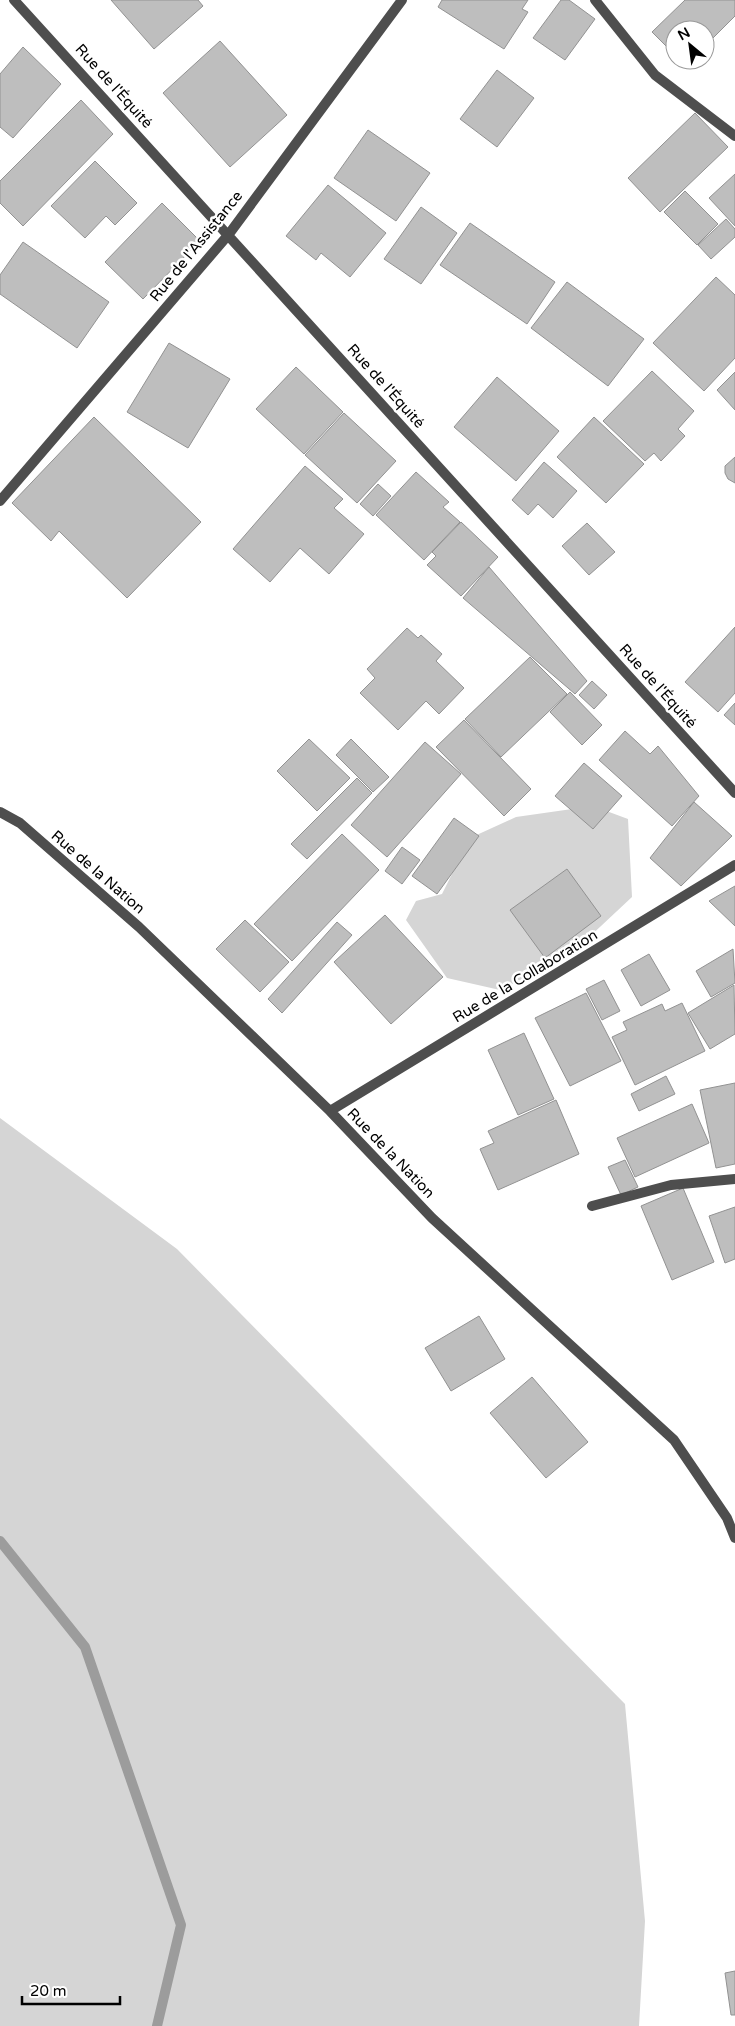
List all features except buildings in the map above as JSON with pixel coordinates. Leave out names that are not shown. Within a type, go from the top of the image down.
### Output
[{"type":"street","name":"Rue de l'Équité","points":[[14,0],[735,792]]},
{"type":"street","name":"Rue de l'Assistance","points":[[0,500],[229,234],[402,0]]},
{"type":"street","points":[[594,0],[655,75],[735,136]]},
{"type":"street","name":"Rue de la Nation","points":[[0,812],[20,823],[139,927],[330,1111],[432,1218],[674,1440],[728,1518],[735,1538]]},
{"type":"street","name":"Rue de la Collaboration","points":[[330,1111],[735,866]]},
{"type":"street","points":[[592,1206],[670,1185],[735,1179]]},
{"type":"shaded area","points":[[593,806],[628,819],[632,897],[570,955],[500,990],[447,978],[406,920],[416,901],[442,894],[470,838],[516,817]]},
{"type":"shaded area","points":[[0,1118],[177,1249],[625,1704],[645,1921],[639,2026],[0,2026]]},
{"type":"waterway","points":[[0,1541],[85,1647],[181,1925],[157,2026]]}]
